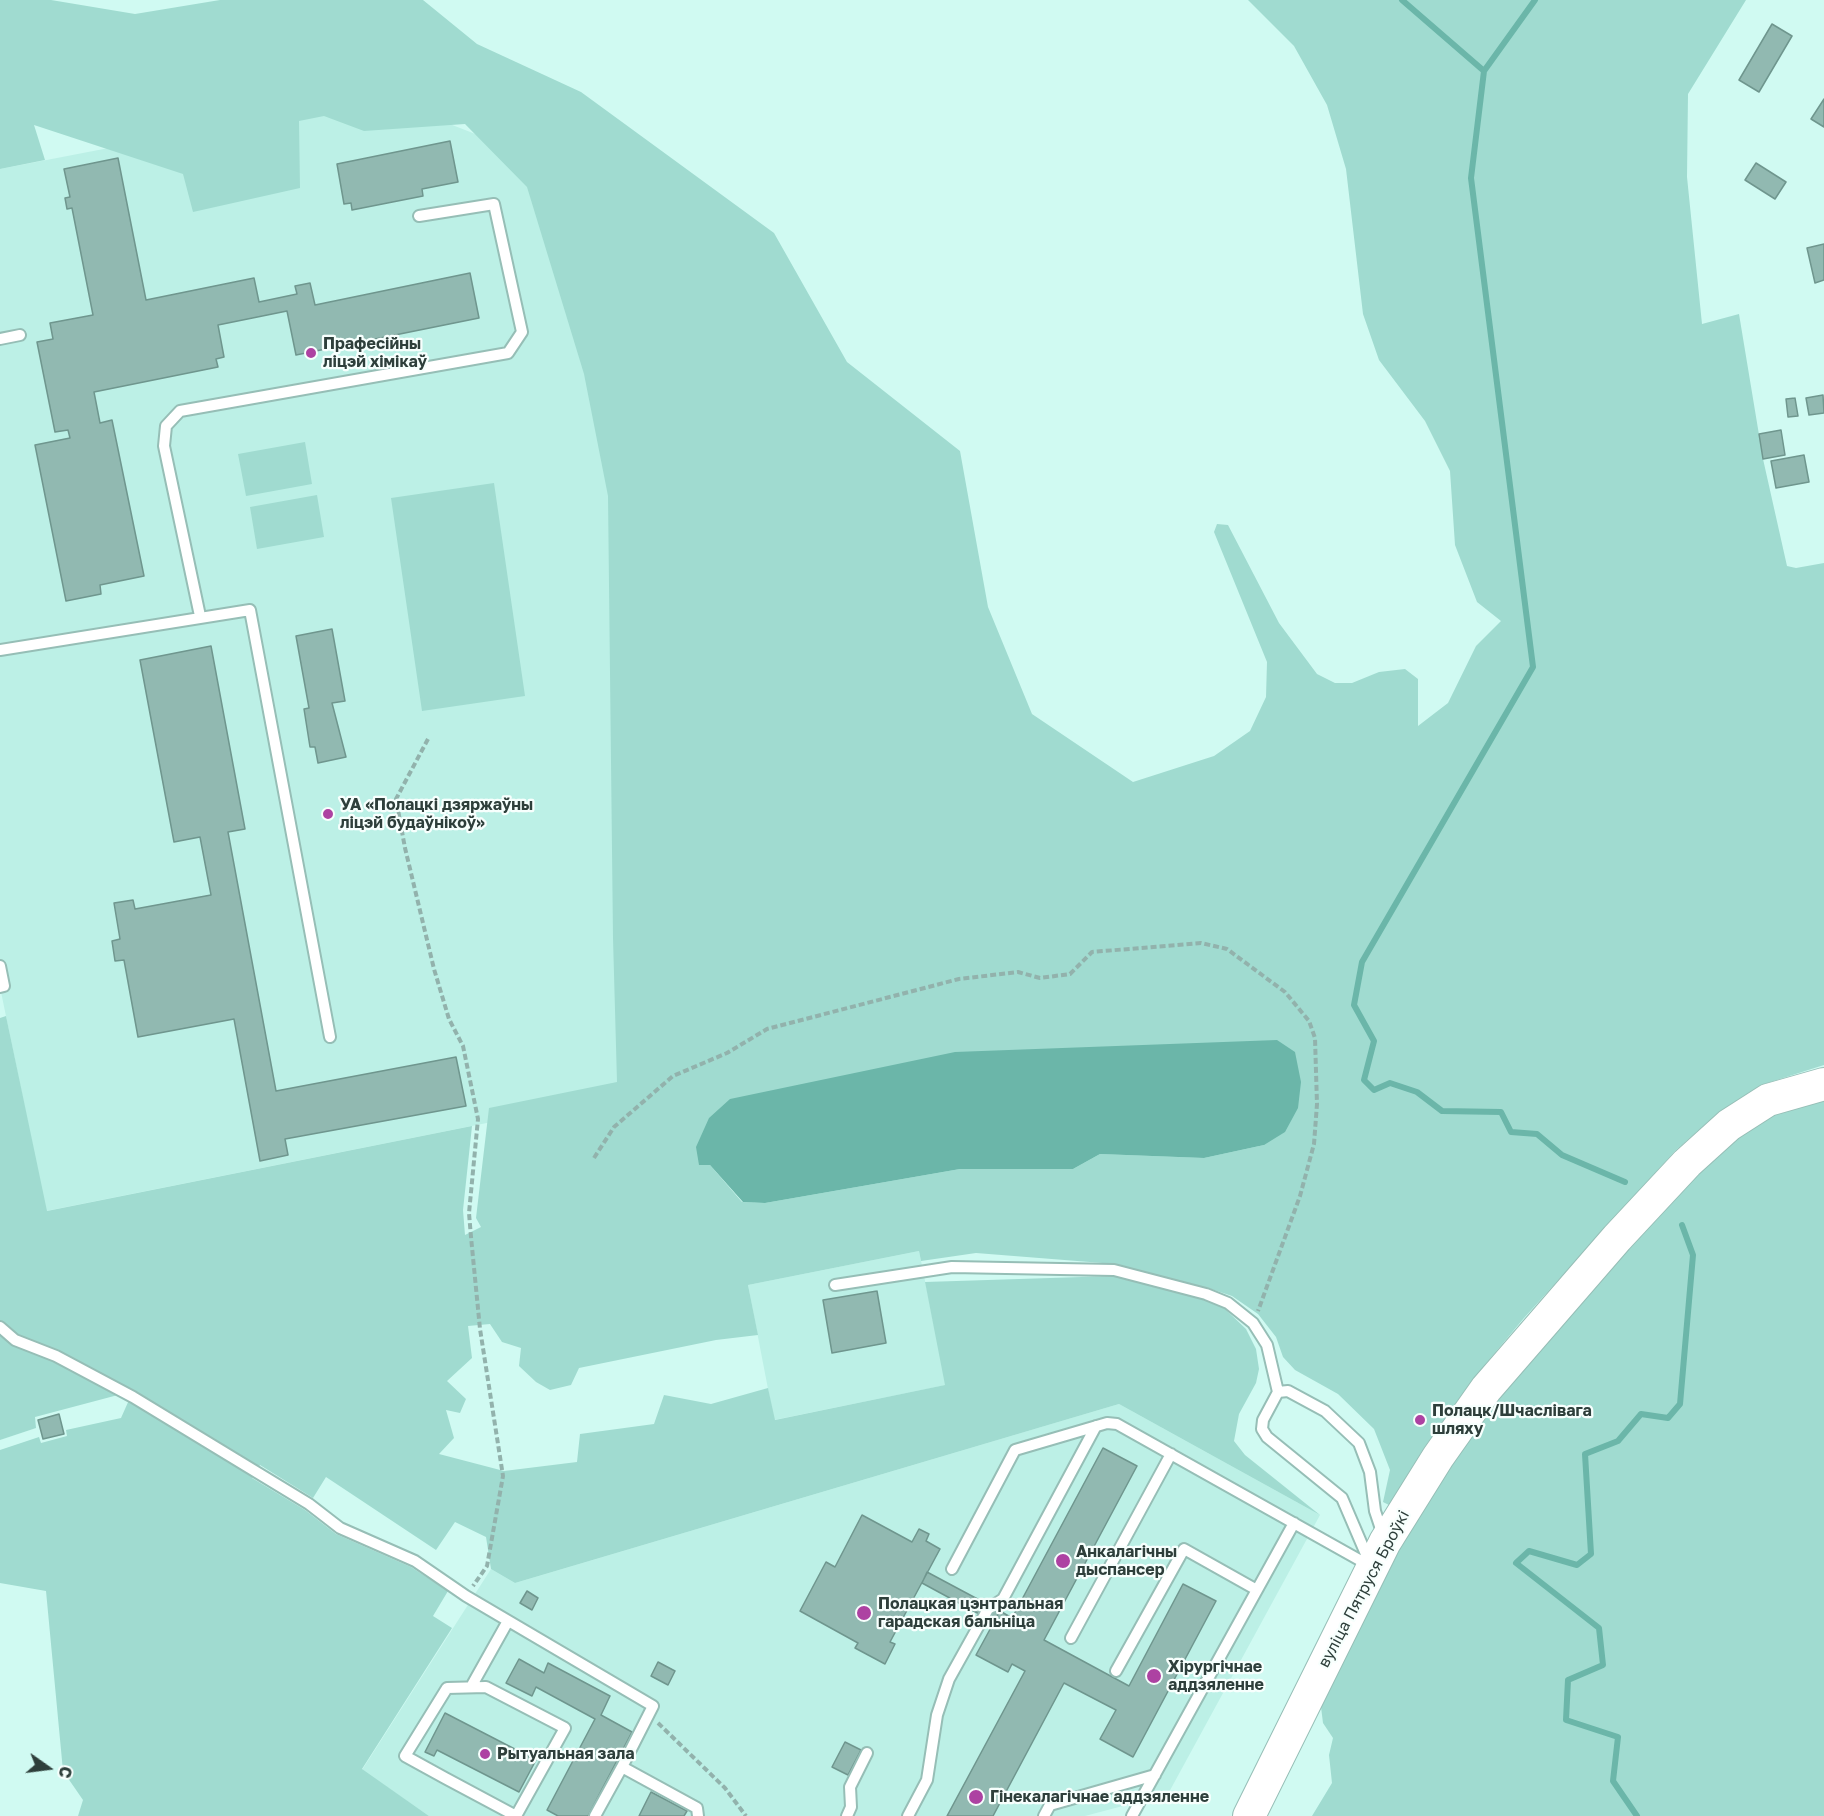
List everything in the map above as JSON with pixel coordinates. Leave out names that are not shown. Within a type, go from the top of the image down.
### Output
[{"type":"main road","name":"вуліца Пятруся Броўкі","points":[[1249,1816],[1378,1554],[1438,1457],[1486,1389],[1617,1238],[1687,1163],[1729,1125],[1768,1100],[1824,1084]]},
{"type":"lane","points":[[200,616],[164,446],[166,426],[180,411],[508,353],[522,332],[494,204],[419,216]]},
{"type":"lane","points":[[0,339],[20,335]]},
{"type":"lane","points":[[0,650],[200,616],[250,610],[330,1037]]},
{"type":"lane","points":[[0,966],[4,986],[0,987]]},
{"type":"lane","points":[[835,1285],[952,1267],[1114,1270],[1206,1294],[1228,1303],[1253,1323],[1266,1345],[1278,1392],[1263,1420],[1262,1429],[1267,1437],[1342,1498],[1378,1554]]},
{"type":"lane","points":[[0,1327],[15,1340],[56,1356],[133,1397],[309,1504],[340,1528],[415,1561],[466,1596],[653,1706],[595,1816]]},
{"type":"lane","points":[[1278,1392],[1288,1391],[1325,1411],[1359,1443],[1370,1472],[1378,1554]]},
{"type":"lane","points":[[952,1569],[1015,1450],[1096,1426],[1117,1424],[1294,1523],[1378,1554]]},
{"type":"lane","points":[[908,1816],[927,1780],[937,1715],[949,1679],[988,1609],[1003,1599],[1096,1426]]},
{"type":"lane","points":[[1071,1638],[1171,1454]]},
{"type":"lane","points":[[1132,1816],[1294,1523]]},
{"type":"lane","points":[[1116,1671],[1184,1549],[1257,1590]]},
{"type":"lane","points":[[471,1687],[508,1621]]},
{"type":"lane","points":[[486,1687],[565,1728],[516,1816],[405,1756],[447,1688],[486,1687]]},
{"type":"lane","points":[[847,1816],[851,1807],[850,1787],[867,1753]]},
{"type":"lane","points":[[622,1767],[697,1808],[698,1816]]},
{"type":"lane","points":[[1044,1816],[1050,1805],[1155,1775]]},
{"type":"path","points":[[428,739],[396,799],[405,848],[434,969],[449,1019],[463,1046],[478,1119],[470,1225],[480,1329],[503,1476],[487,1566],[466,1596]]},
{"type":"path","points":[[594,1158],[614,1127],[673,1076],[727,1053],[767,1029],[959,979],[1018,972],[1040,978],[1070,974],[1092,952],[1201,943],[1227,949],[1285,992],[1309,1021],[1315,1038],[1317,1104],[1314,1144],[1300,1196],[1253,1323]]},
{"type":"path","points":[[649,1714],[725,1788],[746,1816]]},
{"type":"shaded area","points":[[0,0],[51,0],[135,14],[220,0],[423,0],[477,44],[581,92],[774,233],[847,362],[960,451],[988,607],[1032,714],[1133,782],[1214,756],[1250,731],[1266,697],[1267,662],[1214,532],[1217,524],[1228,525],[1279,623],[1317,674],[1335,683],[1352,683],[1379,672],[1405,669],[1418,679],[1418,726],[1448,703],[1476,646],[1501,621],[1477,602],[1455,545],[1450,471],[1425,421],[1379,360],[1363,314],[1346,169],[1327,105],[1294,46],[1248,0],[1746,0],[1688,94],[1687,177],[1702,324],[1739,314],[1763,459],[1787,566],[1796,568],[1824,563],[1824,1065],[1761,1085],[1719,1112],[1675,1151],[1524,1318],[1473,1379],[1424,1448],[1389,1505],[1383,1502],[1390,1470],[1374,1429],[1338,1394],[1295,1370],[1283,1357],[1276,1337],[1258,1314],[1232,1296],[1115,1264],[976,1253],[921,1261],[919,1251],[748,1285],[758,1335],[716,1340],[579,1368],[571,1385],[550,1390],[536,1382],[519,1366],[521,1348],[502,1342],[490,1324],[468,1326],[472,1358],[447,1381],[466,1399],[460,1413],[446,1410],[454,1438],[439,1454],[504,1471],[577,1462],[580,1434],[654,1424],[664,1395],[711,1404],[768,1388],[775,1420],[945,1385],[925,1282],[1113,1276],[1205,1298],[1224,1308],[1246,1329],[1256,1349],[1259,1369],[1256,1383],[1239,1414],[1234,1441],[1245,1455],[1320,1515],[1119,1404],[515,1583],[491,1569],[486,1537],[455,1522],[436,1550],[326,1477],[313,1498],[260,1465],[252,1478],[305,1510],[336,1534],[411,1567],[448,1591],[433,1616],[452,1628],[362,1769],[429,1816],[78,1816],[83,1800],[63,1771],[46,1591],[0,1583],[0,1450],[39,1437],[41,1443],[67,1436],[66,1430],[121,1418],[133,1391],[35,1417],[36,1428],[0,1440],[0,1018],[6,1016],[47,1211],[472,1126],[463,1210],[465,1235],[481,1227],[476,1218],[489,1108],[617,1082],[608,496],[584,374],[527,187],[465,124],[364,131],[324,116],[299,121],[300,188],[193,212],[183,174],[34,125],[45,160],[0,169]],"holes":[[[1264,1145],[1204,1158],[1100,1154],[1073,1169],[960,1169],[765,1203],[742,1202],[710,1165]]]},
{"type":"shaded area","points":[[378,96],[588,178],[666,575],[642,1092],[46,1211],[0,987],[0,169]]},
{"type":"shaded area","points":[[305,442],[312,484],[246,496],[238,454]]},
{"type":"shaded area","points":[[494,483],[525,696],[422,711],[391,498]]},
{"type":"shaded area","points":[[317,495],[324,537],[257,549],[250,507]]},
{"type":"shaded area","points":[[1277,1040],[1295,1052],[1301,1082],[1298,1108],[1285,1132],[1264,1145],[1204,1158],[1100,1154],[1073,1169],[960,1169],[765,1203],[743,1202],[710,1165],[699,1165],[696,1147],[709,1118],[730,1099],[955,1052]]},
{"type":"shaded area","points":[[1824,1096],[1824,1816],[1312,1816],[1332,1783],[1329,1755],[1333,1738],[1323,1723],[1321,1707],[1331,1679],[1372,1604],[1394,1547],[1495,1395],[1694,1170],[1773,1110]]},
{"type":"shaded area","points":[[919,1251],[946,1385],[774,1420],[748,1285]]},
{"type":"shaded area","name":"Полацкая цэнтральная гарадская бальніца","points":[[1119,1404],[1320,1515],[1168,1794],[1085,1816],[429,1816],[362,1770],[491,1569],[515,1583]]},
{"type":"building","points":[[1772,24],[1792,36],[1759,92],[1739,80]]},
{"type":"building","points":[[1824,99],[1824,127],[1811,119]]},
{"type":"building","points":[[450,141],[458,182],[422,189],[423,196],[352,210],[351,203],[344,204],[337,164]]},
{"type":"building","points":[[118,158],[146,300],[254,278],[259,302],[297,294],[295,286],[310,283],[315,305],[470,273],[479,318],[296,355],[287,311],[218,325],[224,357],[216,359],[218,367],[94,392],[100,423],[112,420],[144,576],[100,585],[101,594],[66,601],[35,445],[70,438],[68,430],[55,432],[37,342],[53,339],[50,323],[93,315],[72,208],[67,209],[65,198],[70,197],[64,169]]},
{"type":"building","points":[[1756,163],[1786,182],[1775,199],[1745,180]]},
{"type":"building","points":[[1824,244],[1824,280],[1815,283],[1807,248]]},
{"type":"building","points":[[1823,395],[1824,413],[1809,415],[1806,398]]},
{"type":"building","points":[[1795,398],[1798,416],[1788,417],[1786,399]]},
{"type":"building","points":[[1781,430],[1785,455],[1763,459],[1759,434]]},
{"type":"building","points":[[1804,455],[1809,482],[1776,488],[1771,461]]},
{"type":"building","points":[[332,629],[345,701],[332,703],[346,757],[318,763],[315,747],[310,747],[304,709],[309,708],[296,636]]},
{"type":"building","points":[[211,646],[245,829],[228,832],[276,1091],[456,1057],[466,1106],[285,1139],[288,1155],[260,1161],[234,1019],[138,1037],[124,960],[115,961],[112,941],[120,939],[114,903],[133,900],[135,909],[211,895],[200,837],[174,842],[140,660]]},
{"type":"building","points":[[877,1291],[886,1343],[832,1353],[823,1300]]},
{"type":"building","points":[[59,1414],[64,1434],[43,1439],[38,1420]]},
{"type":"building","points":[[1103,1448],[1137,1466],[1044,1640],[1129,1686],[1183,1584],[1216,1601],[1133,1757],[1100,1739],[1116,1710],[1064,1683],[993,1816],[947,1816],[1025,1671],[1012,1664],[1008,1672],[976,1655],[1000,1611],[1012,1618]]},
{"type":"building","points":[[862,1515],[912,1542],[919,1529],[929,1534],[926,1541],[940,1549],[890,1642],[895,1644],[885,1664],[855,1648],[858,1643],[800,1611],[826,1562],[835,1567]]},
{"type":"building","points":[[927,1572],[1000,1611],[994,1622],[922,1583]]},
{"type":"building","points":[[527,1591],[538,1598],[532,1610],[520,1603]]},
{"type":"building","points":[[519,1659],[544,1673],[548,1663],[610,1696],[601,1715],[632,1732],[588,1816],[558,1816],[547,1810],[595,1719],[536,1687],[532,1696],[506,1683]]},
{"type":"building","points":[[658,1662],[675,1671],[668,1685],[651,1676]]},
{"type":"building","name":"Рытуальная зала","points":[[445,1713],[536,1760],[519,1792],[437,1750],[434,1756],[425,1752]]},
{"type":"building","points":[[845,1742],[861,1750],[848,1775],[832,1767]]},
{"type":"building","points":[[651,1792],[687,1811],[684,1816],[639,1816]]},
{"type":"waterway","points":[[1402,0],[1484,71]]},
{"type":"waterway","points":[[1535,0],[1484,71],[1471,178],[1533,667],[1362,962],[1354,1005],[1374,1041],[1364,1080],[1374,1090],[1390,1083],[1417,1092],[1442,1111],[1501,1112],[1511,1132],[1537,1134],[1562,1155],[1625,1182]]},
{"type":"waterway","points":[[1637,1816],[1613,1781],[1618,1737],[1566,1720],[1568,1680],[1603,1665],[1599,1628],[1516,1563],[1529,1551],[1577,1565],[1591,1554],[1585,1454],[1618,1441],[1641,1414],[1668,1418],[1680,1404],[1693,1255],[1682,1225]]},
{"type":"place","name":"Прафесійны ліцэй хімікаў","points":[[311,353]]},
{"type":"place","name":"УА «Полацкі дзяржаўны ліцэй будаўнікоў»","points":[[328,814]]},
{"type":"place","name":"Полацк/Шчаслівага шляху","points":[[1420,1420]]},
{"type":"place","name":"Анкалагічны дыспансер","points":[[1063,1561]]},
{"type":"place","name":"Полацкая цэнтральная гарадская бальніца","points":[[864,1613]]},
{"type":"place","name":"Хірургічнае аддзяленне","points":[[1154,1676]]},
{"type":"place","name":"Рытуальная зала","points":[[485,1754]]},
{"type":"place","name":"Гінекалагічнае аддзяленне","points":[[976,1797]]}]
